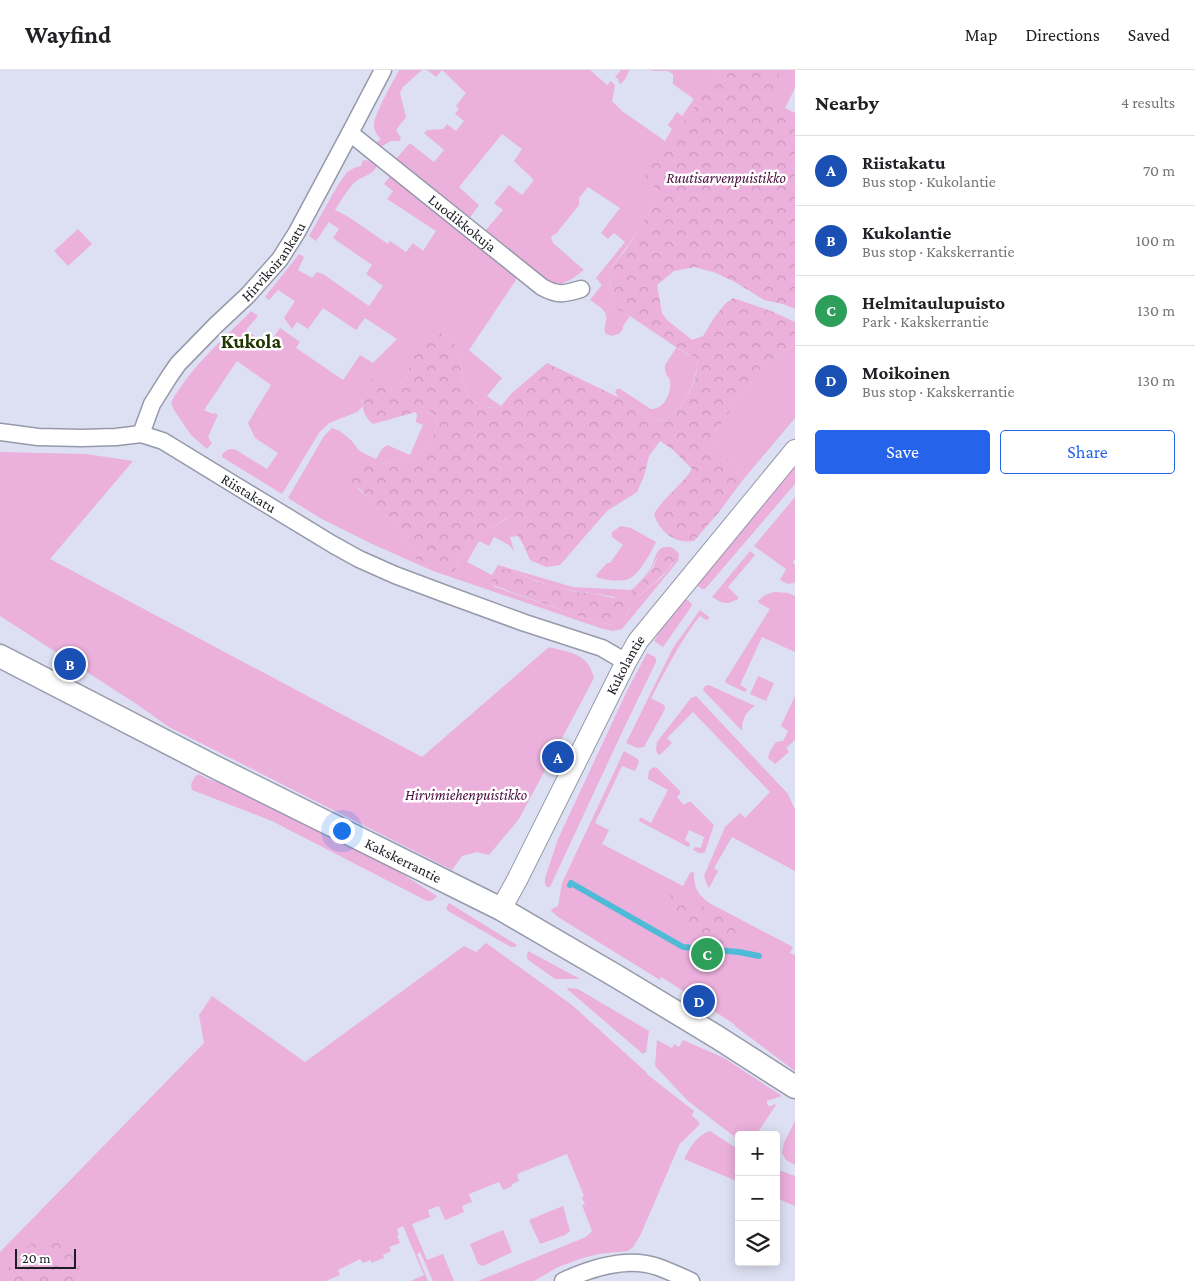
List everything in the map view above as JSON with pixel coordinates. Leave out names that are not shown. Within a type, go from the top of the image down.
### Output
[{"type":"main road","name":"Kakskerrantie","points":[[0,656],[213,766],[501,909],[632,986],[795,1087]]},
{"type":"street","name":"Hirvikoirankatu","points":[[141,434],[152,404],[178,364],[248,295],[280,259],[297,232],[383,70]]},
{"type":"street","name":"Luodikkokuja","points":[[350,133],[542,287],[553,293],[566,294],[580,289]]},
{"type":"street","name":"Riistakatu","points":[[0,432],[38,437],[82,438],[141,434],[163,440],[214,473],[359,559],[452,596],[602,648],[626,662]]},
{"type":"street","name":"Kukolantie","points":[[501,909],[638,641],[795,450]]},
{"type":"street","points":[[563,1281],[602,1266],[638,1263],[656,1266],[691,1281]]},
{"type":"green space","points":[[399,70],[422,70],[403,87],[400,93],[406,117],[396,130],[401,138],[399,141],[391,141],[379,148],[375,144],[381,139],[375,129],[375,119]]},
{"type":"green space","points":[[427,70],[442,70],[436,77]]},
{"type":"green space","points":[[442,70],[590,70],[607,85],[611,81],[615,85],[612,101],[622,111],[665,141],[672,129],[668,125],[677,112],[682,116],[694,99],[673,84],[673,74],[668,71],[651,70],[719,70],[718,73],[700,83],[700,95],[693,110],[660,150],[645,177],[658,191],[651,210],[637,233],[611,268],[610,293],[612,307],[630,316],[619,334],[611,336],[605,333],[606,314],[590,300],[601,286],[596,278],[625,242],[614,233],[608,239],[601,233],[620,208],[588,187],[579,198],[579,205],[555,235],[551,237],[553,243],[584,270],[572,279],[559,285],[547,282],[484,232],[503,210],[494,203],[509,185],[522,195],[534,180],[514,161],[522,149],[502,134],[459,187],[479,205],[469,219],[395,160],[411,144],[434,162],[444,150],[424,133],[427,130],[443,129],[447,124],[456,131],[464,121],[455,114],[459,109],[456,106],[466,93]]},
{"type":"green space","points":[[621,70],[629,70],[621,84],[615,77]]},
{"type":"green space","name":"Ruutisarvenpuistikko","points":[[719,70],[782,70],[775,82],[775,100],[777,107],[795,131],[795,309],[764,300],[735,282],[716,273],[695,267],[674,271],[657,285],[662,313],[667,320],[692,340],[703,336],[725,304],[733,298],[771,311],[795,322],[795,346],[763,365],[711,438],[716,450],[736,466],[742,481],[694,541],[674,539],[660,526],[654,514],[692,469],[672,449],[660,441],[649,456],[644,476],[637,492],[607,511],[560,565],[546,567],[530,560],[523,544],[507,518],[482,533],[462,556],[453,574],[418,562],[405,534],[346,476],[350,463],[354,458],[369,465],[413,460],[430,440],[438,426],[436,417],[428,411],[416,412],[373,424],[366,416],[362,406],[364,385],[376,377],[382,375],[398,386],[407,378],[411,358],[424,340],[439,331],[454,342],[461,361],[463,383],[472,401],[487,408],[501,406],[512,393],[547,363],[618,397],[647,417],[663,421],[684,402],[695,378],[698,359],[679,349],[630,316],[612,307],[610,293],[611,268],[637,233],[651,210],[658,191],[645,177],[646,165],[693,110],[700,95],[700,83],[718,73]]},
{"type":"green space","points":[[782,70],[795,70],[795,88],[785,108],[795,113],[795,131],[783,113],[777,108],[775,100],[775,82]]},
{"type":"green space","points":[[363,160],[373,162],[377,166],[372,172],[354,183],[335,210],[388,244],[390,241],[406,252],[413,243],[423,251],[436,231],[387,199],[393,191],[384,184],[391,175],[515,275],[516,280],[469,350],[502,378],[487,396],[501,406],[487,408],[472,401],[463,383],[461,361],[454,342],[439,331],[411,358],[407,378],[398,386],[361,400],[363,406],[357,412],[329,423],[319,433],[282,494],[222,457],[228,449],[236,450],[267,469],[278,453],[255,438],[248,423],[271,385],[237,361],[204,410],[218,415],[208,437],[212,443],[207,449],[191,435],[171,403],[197,366],[251,311],[258,316],[246,330],[268,345],[280,328],[300,342],[296,348],[343,380],[360,355],[373,363],[397,339],[365,318],[356,330],[323,308],[308,329],[297,322],[292,329],[284,318],[295,301],[278,290],[269,300],[265,297],[299,254],[304,257],[298,270],[312,278],[317,272],[323,274],[369,306],[383,286],[366,274],[372,265],[333,238],[339,229],[329,222],[316,241],[309,236],[347,172],[361,166]]},
{"type":"green space","points":[[78,229],[92,244],[68,266],[54,251]]},
{"type":"green space","points":[[795,346],[795,418],[742,481],[736,466],[716,450],[711,438],[763,365]]},
{"type":"green space","points":[[676,348],[698,359],[692,387],[678,409],[671,415],[663,421],[647,417],[618,397],[615,392],[617,389],[620,389],[651,409],[660,407],[666,400],[670,390],[670,381],[665,371],[665,365]]},
{"type":"green space","points":[[427,411],[436,417],[438,426],[419,455],[413,460],[369,465],[358,489],[405,534],[412,551],[453,574],[462,556],[482,533],[508,518],[518,536],[510,537],[514,551],[509,545],[494,537],[489,546],[479,541],[467,562],[492,575],[498,565],[573,587],[630,590],[647,574],[657,553],[662,548],[670,547],[675,549],[679,554],[678,561],[622,629],[613,631],[433,571],[320,518],[288,498],[324,436],[332,428],[340,431],[361,452],[376,459],[387,445],[410,455],[423,425],[416,422],[416,412]],"holes":[[[659,553],[673,563],[661,578],[635,600],[627,615],[611,625],[495,587],[491,583],[510,570],[565,589],[617,597],[627,595],[642,583]]]},
{"type":"green space","name":"Hirvimiehenpuistikko","points":[[0,452],[86,454],[133,461],[50,559],[422,757],[549,647],[578,655],[588,663],[594,678],[519,819],[489,855],[477,852],[462,856],[452,870],[169,727],[0,616]]},
{"type":"green space","points":[[795,464],[795,484],[705,589],[695,584]]},
{"type":"green space","points":[[795,497],[795,558],[793,563],[795,565],[795,581],[788,584],[780,580],[786,569],[754,546]]},
{"type":"green space","points":[[621,526],[631,528],[656,542],[644,563],[632,577],[625,580],[607,580],[596,577],[607,563],[610,563],[623,545],[612,537],[612,532]]},
{"type":"green space","points":[[666,549],[672,552],[674,558],[671,565],[662,576],[640,595],[623,618],[611,625],[582,617],[491,583],[497,571],[504,569],[538,582],[575,592],[593,593],[612,598],[628,595],[640,584],[654,566],[659,553]]},
{"type":"green space","points":[[750,551],[755,555],[728,587],[738,599],[725,603],[712,597]]},
{"type":"green space","points":[[774,592],[788,593],[795,596],[795,652],[762,637],[740,685],[747,689],[745,692],[725,681],[770,609],[758,601],[765,595]]},
{"type":"green space","points":[[684,597],[692,604],[691,607],[663,647],[654,641],[669,616]]},
{"type":"green space","points":[[700,610],[709,619],[706,620],[700,616],[686,635],[651,698],[665,707],[644,747],[637,748],[626,743],[673,648]]},
{"type":"green space","points":[[647,653],[655,657],[656,662],[550,887],[547,887],[545,878],[558,839],[627,691]]},
{"type":"green space","points":[[758,676],[774,683],[766,701],[750,694]]},
{"type":"green space","points":[[709,685],[755,706],[745,717],[742,731],[703,690],[705,686]]},
{"type":"green space","points":[[696,696],[788,794],[795,810],[795,871],[732,837],[714,868],[718,871],[709,888],[704,876],[725,827],[740,813],[745,818],[770,792],[693,712],[667,738],[672,743],[658,755],[656,750],[657,742],[691,698]]},
{"type":"green space","points":[[795,696],[795,740],[786,748],[789,752],[775,764],[768,756],[776,742],[783,741],[788,731],[781,726]]},
{"type":"green space","points":[[624,751],[638,759],[639,762],[635,771],[622,766],[595,823],[609,830],[602,844],[683,886],[690,873],[693,872],[698,891],[711,904],[793,947],[790,953],[795,955],[795,1071],[734,1024],[663,978],[661,977],[660,980],[551,911],[558,906],[562,883]]},
{"type":"green space","points":[[656,767],[681,792],[677,797],[684,805],[691,802],[714,825],[704,853],[693,850],[695,847],[701,848],[704,837],[689,830],[685,840],[690,843],[688,847],[639,821],[642,818],[651,823],[668,790],[648,779],[649,771]]},
{"type":"green space","points":[[198,774],[237,788],[355,844],[437,896],[433,900],[427,901],[272,821],[192,790],[191,784]]},
{"type":"green space","points":[[676,892],[734,923],[736,938],[734,947],[728,955],[721,958],[712,956],[686,922],[671,910],[668,902],[671,894]]},
{"type":"green space","points":[[449,903],[517,945],[511,947],[448,911],[446,908]]},
{"type":"green space","points":[[486,943],[572,1005],[648,1075],[694,1111],[692,1116],[700,1124],[680,1143],[640,1236],[628,1251],[598,1254],[580,1259],[558,1267],[534,1281],[478,1281],[586,1237],[592,1231],[582,1205],[585,1204],[582,1198],[584,1196],[567,1154],[517,1174],[519,1181],[503,1190],[499,1182],[469,1194],[472,1202],[462,1206],[464,1212],[445,1220],[439,1206],[428,1210],[430,1217],[412,1224],[427,1260],[443,1254],[454,1281],[433,1281],[420,1252],[417,1254],[428,1281],[410,1281],[424,1275],[403,1226],[397,1229],[400,1243],[389,1247],[391,1251],[383,1255],[384,1258],[371,1263],[371,1260],[363,1263],[360,1259],[338,1270],[340,1275],[326,1281],[0,1281],[0,1252],[204,1043],[199,1015],[212,996],[305,1062],[464,946],[476,952]]},
{"type":"green space","points":[[528,951],[580,979],[555,979],[527,959]]},
{"type":"green space","points":[[568,988],[578,989],[649,1031],[646,1052],[643,1054]]},
{"type":"green space","points":[[657,1040],[672,1048],[674,1044],[679,1047],[683,1040],[724,1058],[782,1096],[767,1101],[768,1106],[776,1105],[759,1131],[735,1131],[735,1137],[688,1101],[655,1066]]},
{"type":"green space","points":[[795,1121],[795,1165],[786,1160],[782,1153],[784,1143]]},
{"type":"green space","points":[[710,1131],[735,1147],[735,1180],[684,1159],[691,1146],[705,1133]]},
{"type":"green space","points":[[780,1170],[795,1176],[795,1206],[780,1200]]},
{"type":"green space","points":[[563,1206],[570,1231],[565,1235],[540,1244],[529,1220]]},
{"type":"green space","points":[[503,1230],[512,1252],[483,1266],[478,1264],[470,1244]]},
{"type":"green space","points":[[55,1240],[72,1247],[86,1281],[0,1281],[0,1277],[30,1244]]},
{"type":"waterway","points":[[570,885],[571,883],[683,947],[739,952],[759,956]]},
{"type":"place","name":"Kukolantie","points":[[70,664]]},
{"type":"place","name":"Riistakatu","points":[[558,757]]},
{"type":"place","name":"Helmitaulupuisto","points":[[707,954]]},
{"type":"place","name":"Moikoinen","points":[[699,1001]]},
{"type":"district","name":"Kukola","points":[[251,341]]}]
